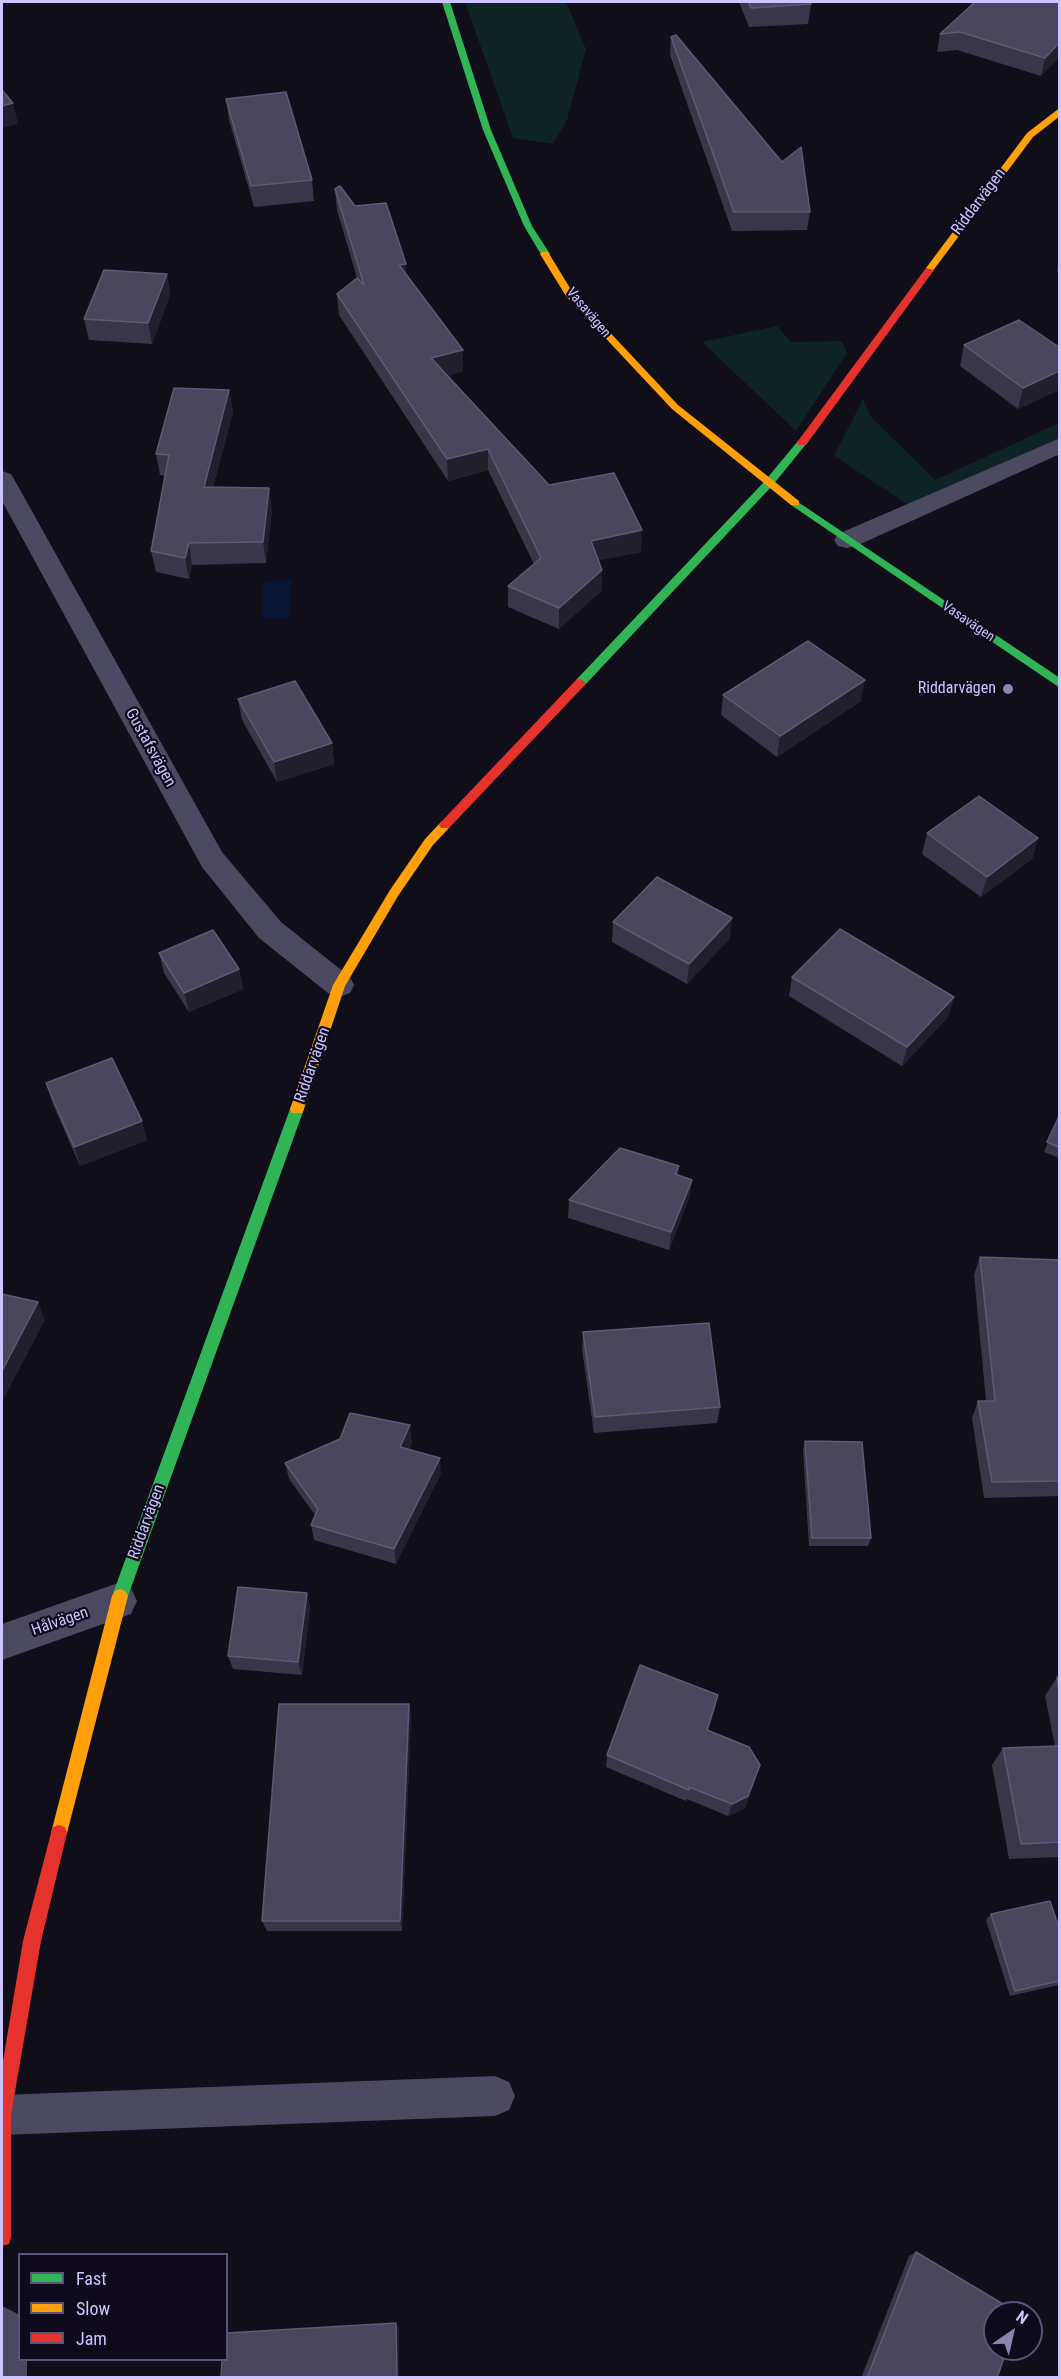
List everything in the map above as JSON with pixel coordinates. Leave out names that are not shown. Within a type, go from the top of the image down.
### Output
[{"type":"street","name":"Vasavägen","points":[[446,2],[505,176],[528,226],[569,294],[675,406],[768,484],[1059,684]]},
{"type":"street","name":"Riddarvägen","points":[[2,2237],[2,2115],[32,1941],[118,1601],[307,1082],[339,985],[394,893],[429,842],[768,484],[818,423],[997,177],[1030,135],[1059,112]]},
{"type":"street","points":[[847,540],[1059,445]]},
{"type":"street","name":"Gustafsvägen","points":[[2,479],[212,860],[270,930],[339,985]]},
{"type":"street","name":"Hålvägen","points":[[2,1642],[118,1601]]},
{"type":"street","points":[[2,2329],[4,2378]]},
{"type":"lane","points":[[2,2115],[495,2096]]},
{"type":"green space","points":[[465,2],[566,2],[586,49],[567,120],[553,144],[513,138]]},
{"type":"green space","points":[[777,326],[791,342],[842,341],[847,353],[796,431],[702,342]]},
{"type":"green space","points":[[863,399],[871,417],[935,480],[1059,423],[1059,438],[910,506],[834,456]]},
{"type":"water","points":[[291,580],[290,618],[262,619],[263,581]]},
{"type":"building","points":[[748,2],[810,2],[811,4],[751,8]]},
{"type":"building","points":[[975,2],[1059,2],[1059,43],[1045,58],[960,32],[940,34]]},
{"type":"building","points":[[676,35],[782,162],[801,147],[810,212],[734,212],[671,37]]},
{"type":"building","points":[[2,90],[13,103],[2,106]]},
{"type":"building","points":[[286,92],[312,180],[251,186],[226,99]]},
{"type":"building","points":[[340,186],[355,206],[386,203],[406,264],[399,265],[463,350],[431,358],[549,485],[614,473],[642,530],[591,541],[602,570],[559,608],[508,586],[541,558],[488,449],[447,459],[337,294],[357,278],[364,285],[335,189]]},
{"type":"building","points":[[104,270],[167,274],[148,323],[84,319]]},
{"type":"building","points":[[1019,320],[1059,347],[1059,371],[1023,388],[964,345]]},
{"type":"building","points":[[174,388],[229,390],[204,487],[269,488],[263,542],[189,543],[185,558],[151,551],[169,455],[156,454]]},
{"type":"building","points":[[808,641],[865,680],[780,736],[723,695]]},
{"type":"building","points":[[295,681],[332,743],[274,762],[238,699]]},
{"type":"building","points":[[979,796],[1038,838],[987,877],[927,833]]},
{"type":"building","points":[[657,877],[732,918],[689,964],[613,922]]},
{"type":"building","points":[[840,929],[954,997],[907,1047],[792,977]]},
{"type":"building","points":[[213,930],[239,969],[184,993],[159,953]]},
{"type":"building","points":[[112,1058],[142,1121],[74,1147],[46,1083]]},
{"type":"building","points":[[1059,1116],[1059,1147],[1047,1142]]},
{"type":"building","points":[[620,1148],[679,1166],[675,1174],[692,1180],[671,1232],[569,1200]]},
{"type":"building","points":[[980,1257],[1059,1260],[1059,1481],[992,1482],[978,1401],[995,1401]]},
{"type":"building","points":[[2,1294],[38,1302],[2,1371]]},
{"type":"building","points":[[709,1323],[720,1407],[595,1417],[583,1332]]},
{"type":"building","points":[[350,1413],[410,1425],[400,1447],[440,1458],[394,1549],[311,1525],[318,1509],[285,1463],[340,1439]]},
{"type":"building","points":[[805,1441],[862,1442],[871,1538],[812,1538]]},
{"type":"building","points":[[238,1587],[307,1593],[298,1662],[228,1656]]},
{"type":"building","points":[[640,1665],[718,1695],[707,1730],[749,1747],[760,1765],[748,1796],[732,1804],[689,1787],[689,1790],[607,1755]]},
{"type":"building","points":[[279,1704],[409,1704],[400,1921],[262,1921]]},
{"type":"building","points":[[1059,1746],[1059,1842],[1021,1844],[1003,1748]]},
{"type":"building","points":[[1050,1901],[1059,1928],[1059,1981],[1015,1991],[991,1914]]},
{"type":"building","points":[[916,2252],[998,2301],[983,2301],[983,2361],[1003,2361],[997,2378],[867,2378]]},
{"type":"building","points":[[396,2323],[397,2378],[221,2378],[222,2361],[228,2361],[228,2333]]},
{"type":"traffic: fast","points":[[446,2],[487,130],[528,226],[545,254]]},
{"type":"traffic: fast","points":[[580,683],[768,484],[802,443]]},
{"type":"traffic: fast","points":[[795,503],[1060,684]]},
{"type":"traffic: fast","points":[[120,1596],[297,1109]]},
{"type":"traffic: slow","points":[[929,270],[1030,135],[1060,112]]},
{"type":"traffic: slow","points":[[545,254],[569,294],[675,407],[795,503]]},
{"type":"traffic: slow","points":[[297,1109],[339,985],[394,893],[429,842],[445,825]]},
{"type":"traffic: slow","points":[[59,1833],[120,1596]]},
{"type":"traffic: jam","points":[[802,443],[929,270]]},
{"type":"traffic: jam","points":[[445,825],[580,683]]},
{"type":"traffic: jam","points":[[2,2237],[2,2115],[32,1941],[59,1833]]},
{"type":"place","name":"Riddarvägen","points":[[1008,689]]}]
